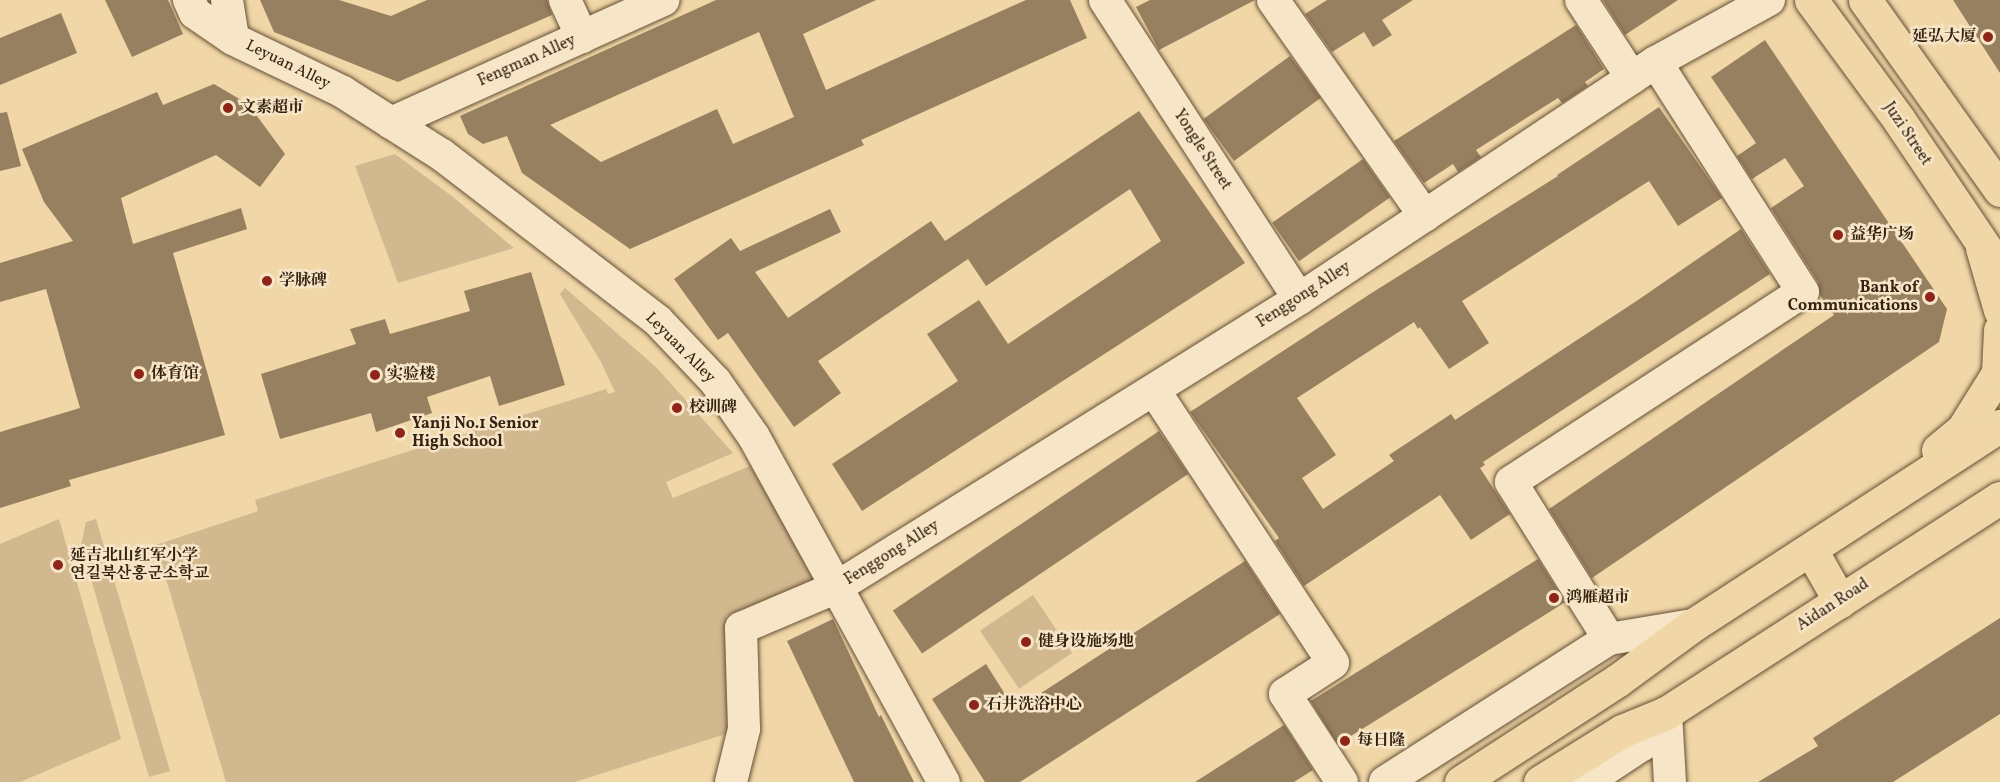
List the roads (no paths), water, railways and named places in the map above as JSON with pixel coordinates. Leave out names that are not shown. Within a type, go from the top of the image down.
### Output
[{"type":"main road","name":"Juzi Street","points":[[1811,0],[1899,120],[2000,270]]},
{"type":"main road","points":[[1875,4],[2000,190]]},
{"type":"main road","points":[[1980,241],[2000,310]]},
{"type":"main road","points":[[1850,525],[1964,429],[1998,373],[2000,330]]},
{"type":"main road","points":[[1461,782],[1618,680],[1693,625],[2000,426]]},
{"type":"main road","name":"Aidan Road","points":[[1540,782],[1622,731],[1665,713],[2000,498]]},
{"type":"main road","points":[[1947,532],[2000,520]]},
{"type":"main road","points":[[1810,550],[1840,601]]},
{"type":"street","name":"Leyuan Alley","points":[[189,0],[195,13],[233,39],[343,92],[442,154],[658,321],[715,381],[754,437],[944,782]]},
{"type":"street","name":"Leyuan Alley","points":[[227,0],[233,39]]},
{"type":"street","points":[[565,0],[582,37]]},
{"type":"street","name":"Fengman Alley","points":[[391,123],[664,0]]},
{"type":"street","name":"Yongle Street","points":[[1105,0],[1299,299]]},
{"type":"street","points":[[1273,0],[1425,216]]},
{"type":"street","points":[[1581,0],[1644,70],[1803,292],[1511,482],[1609,639]]},
{"type":"street","name":"Fenggong Alley","points":[[730,782],[744,729],[741,628],[837,587],[1299,299],[1644,70],[1769,0]]},
{"type":"street","points":[[1154,390],[1333,663],[1284,694],[1342,782]]},
{"type":"street","points":[[1384,782],[1609,639],[1693,625]]},
{"type":"street","points":[[1665,713],[1670,782]]},
{"type":"street","name":"Aidan Road","points":[[1586,782],[1642,745],[1665,713]]},
{"type":"place","name":"延弘大厦","points":[[1988,37]]},
{"type":"place","name":"文素超市","points":[[228,108]]},
{"type":"place","name":"益华广场","points":[[1838,235]]},
{"type":"place","name":"学脉碑","points":[[267,281]]},
{"type":"place","name":"Bank of Communications","points":[[1930,297]]},
{"type":"place","name":"体育馆","points":[[139,374]]},
{"type":"place","name":"实验楼","points":[[375,375]]},
{"type":"place","name":"校训碑","points":[[677,408]]},
{"type":"place","name":"Yanji No.1 Senior High School","points":[[400,433]]},
{"type":"place","name":"延吉北山红军小学 연길북산홍군소학교","points":[[58,565]]},
{"type":"place","name":"鸿雁超市","points":[[1554,598]]},
{"type":"place","name":"健身设施场地","points":[[1026,642]]},
{"type":"place","name":"石井洗浴中心","points":[[974,705]]},
{"type":"place","name":"每日隆","points":[[1345,741]]}]
